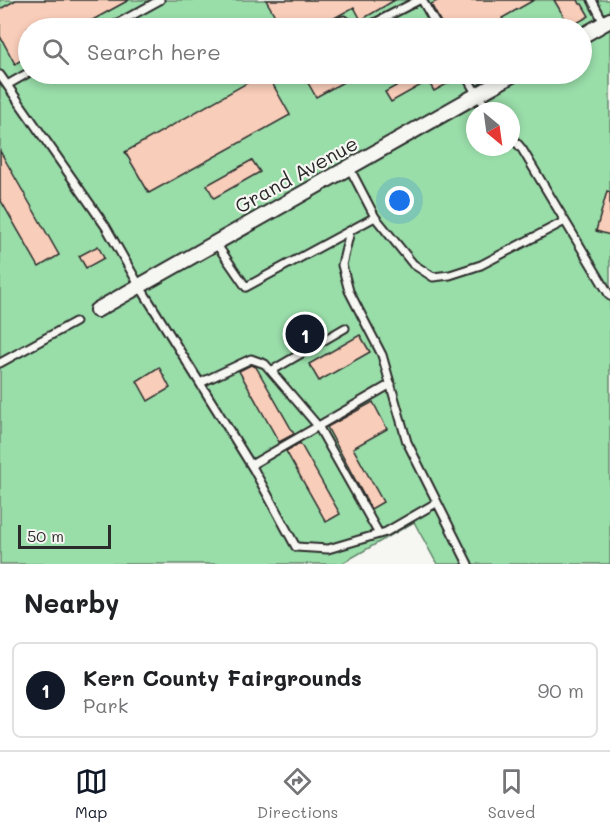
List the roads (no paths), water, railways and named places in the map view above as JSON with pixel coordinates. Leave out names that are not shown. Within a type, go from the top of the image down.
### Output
[{"type":"street","points":[[592,30],[607,21]]},
{"type":"street","name":"Grand Avenue","points":[[97,310],[496,84]]},
{"type":"lane","points":[[127,18],[160,0]]},
{"type":"lane","points":[[385,18],[420,0],[432,18]]},
{"type":"lane","points":[[591,0],[607,21]]},
{"type":"lane","points":[[0,75],[106,227],[251,465],[296,547],[328,549],[386,532],[436,503]]},
{"type":"lane","points":[[7,85],[18,79]]},
{"type":"lane","points":[[471,84],[483,102]]},
{"type":"lane","points":[[520,147],[610,296]]},
{"type":"lane","points":[[349,167],[375,217],[412,264],[434,277],[450,275],[481,265],[565,221]]},
{"type":"lane","points":[[215,242],[246,287],[375,217]]},
{"type":"lane","points":[[350,231],[342,265],[349,291],[382,355],[407,442],[468,564]]},
{"type":"lane","points":[[0,363],[75,322]]},
{"type":"lane","points":[[271,371],[345,328]]},
{"type":"lane","points":[[200,383],[251,359],[265,364],[318,426],[379,534]]},
{"type":"lane","points":[[251,465],[391,384]]},
{"type":"place","name":"Kern County Fairgrounds","points":[[305,334]]}]
